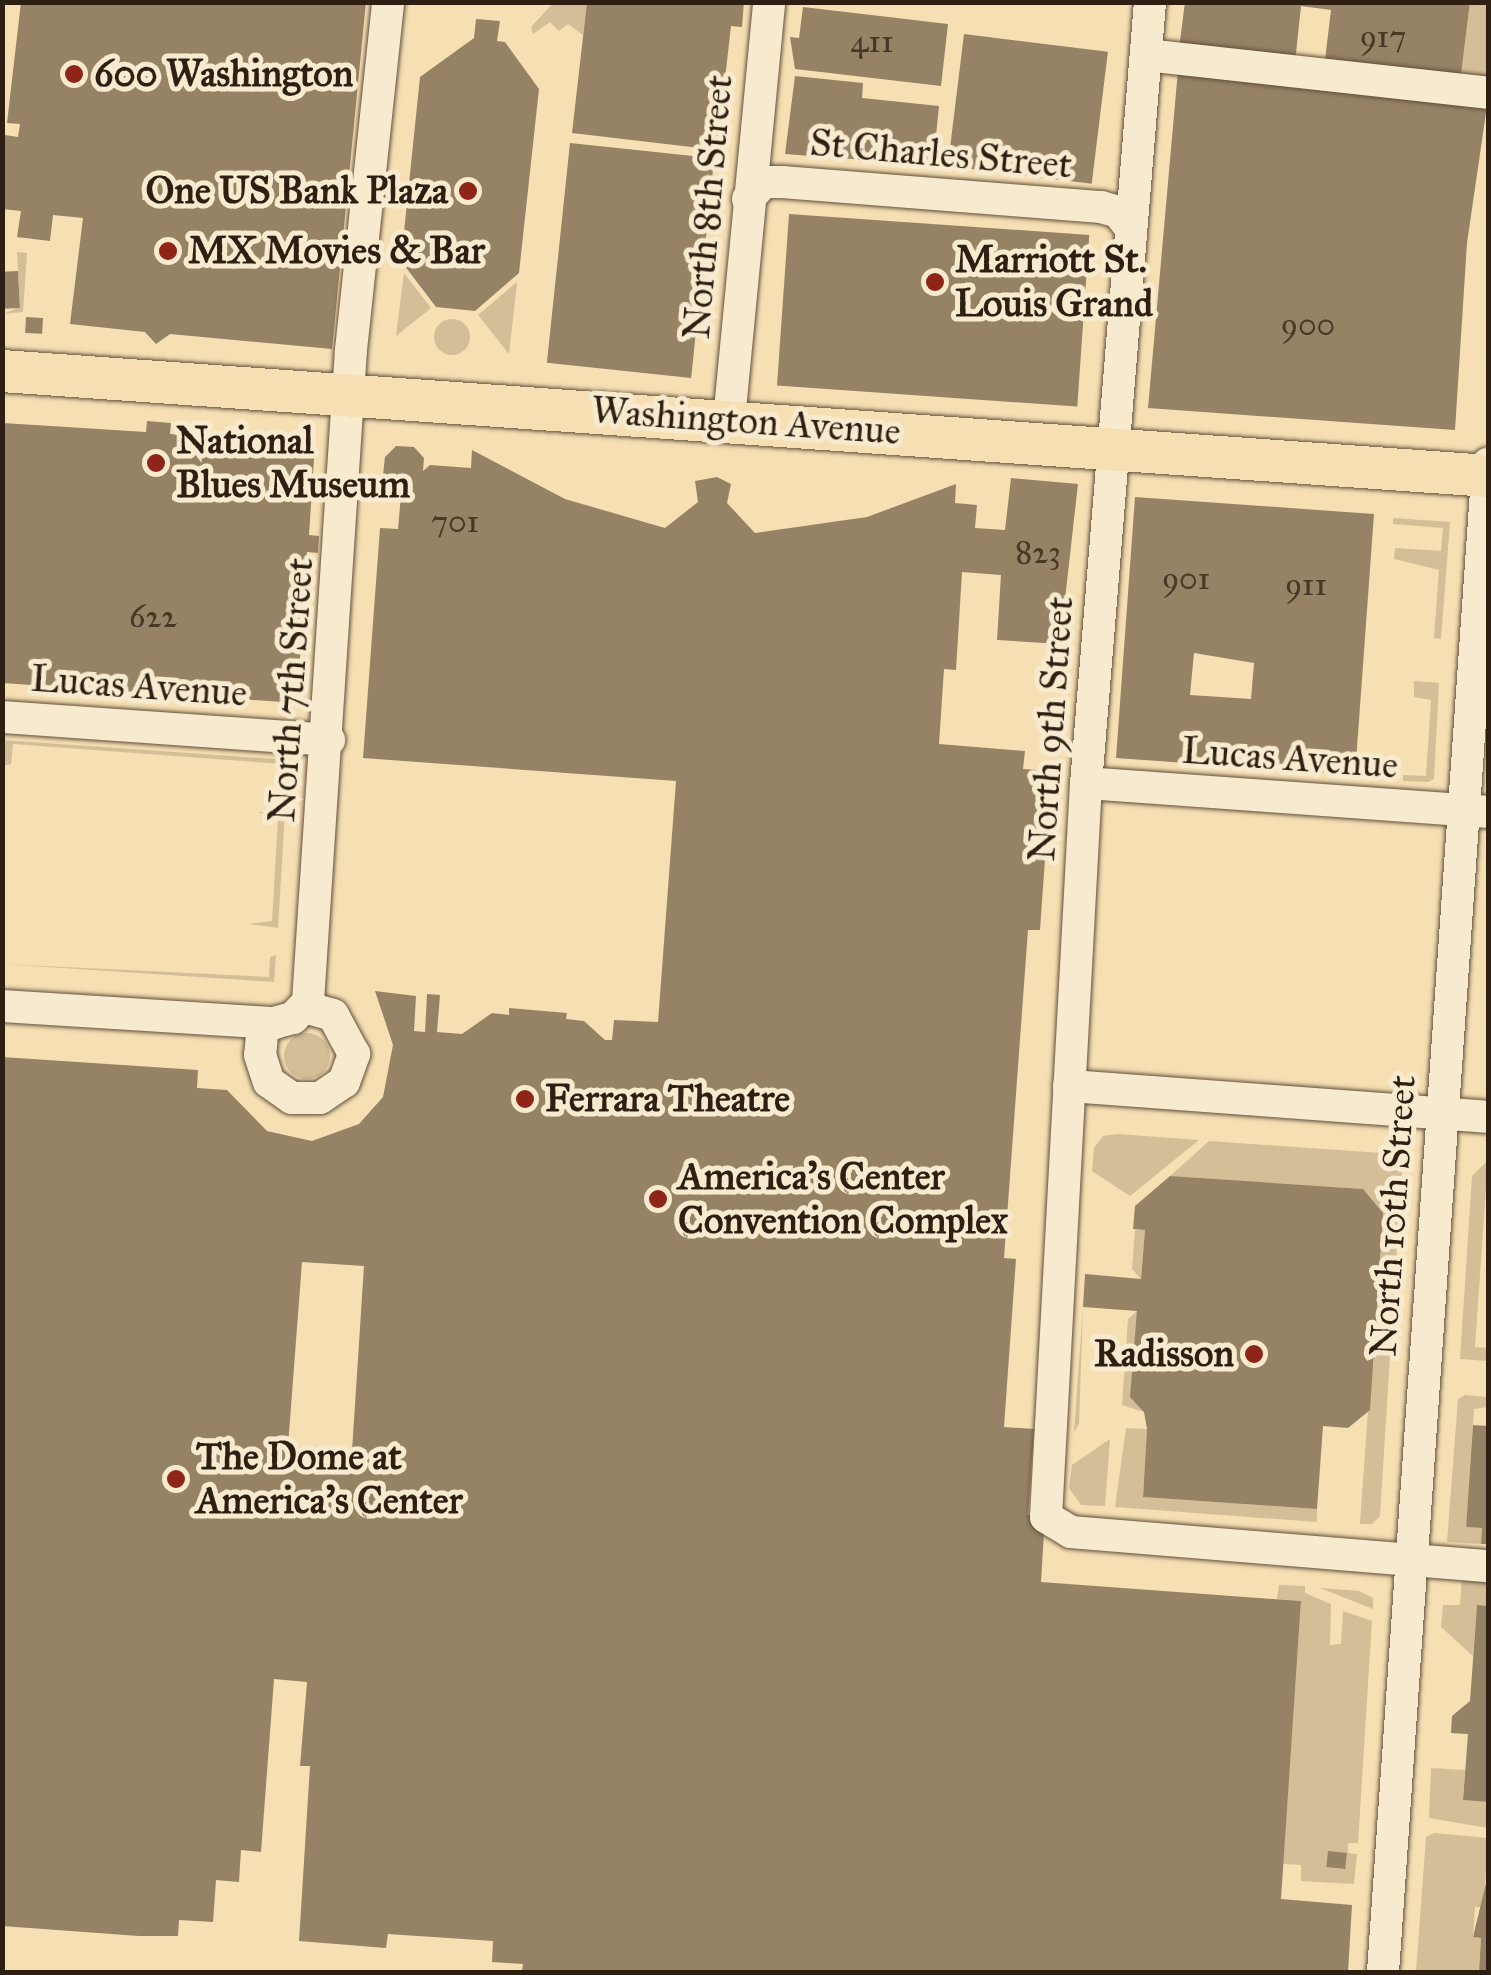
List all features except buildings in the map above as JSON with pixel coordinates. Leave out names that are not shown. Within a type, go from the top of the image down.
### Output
[{"type":"main road","name":"Washington Avenue","points":[[2,371],[1488,476]]},
{"type":"street","name":"North 7th Street","points":[[2,1006],[287,1016],[329,740],[349,394],[388,2]]},
{"type":"street","name":"North 8th Street","points":[[729,420],[769,2]]},
{"type":"street","name":"North 9th Street","points":[[1150,2],[1128,224],[1086,782],[1046,1517],[1071,1532],[1410,1556]]},
{"type":"street","points":[[1146,55],[1488,94]]},
{"type":"street","name":"St Charles Street","points":[[748,199],[764,182],[782,182],[1112,208],[1128,224]]},
{"type":"street","name":"North 10th Street","points":[[1383,1972],[1440,1114],[1476,811],[1488,464]]},
{"type":"street","name":"Lucas Avenue","points":[[2,717],[329,740]]},
{"type":"street","name":"Lucas Avenue","points":[[1086,782],[1476,811]]},
{"type":"street","points":[[1069,1086],[1488,1117]]},
{"type":"street","points":[[1410,1556],[1488,1566]]},
{"type":"shaded area","points":[[553,3],[587,4],[583,35],[568,24],[559,31],[550,22],[533,34],[531,27]]},
{"type":"shaded area","points":[[1470,3],[1488,3],[1488,86],[1460,83]]},
{"type":"shaded area","points":[[17,252],[27,253],[23,312],[3,314],[20,307]]},
{"type":"shaded area","points":[[404,273],[431,308],[396,336]]},
{"type":"shaded area","points":[[517,282],[509,354],[478,315]]},
{"type":"shaded area","points":[[452,319],[465,324],[470,337],[465,350],[452,355],[439,350],[434,337],[439,324]]},
{"type":"shaded area","points":[[1393,518],[1450,522],[1441,639],[1434,638],[1439,570],[1394,559],[1395,548],[1441,551],[1443,528],[1393,524]]},
{"type":"shaded area","points":[[1414,681],[1439,683],[1434,779],[1428,782],[1403,781],[1403,775],[1426,776],[1431,700],[1414,697]]},
{"type":"shaded area","points":[[2,740],[289,760],[287,786],[282,764],[13,744],[11,764],[3,766]]},
{"type":"shaded area","points":[[258,812],[285,813],[278,928],[249,924],[272,921],[278,820]]},
{"type":"shaded area","points":[[276,955],[274,982],[2,964],[269,977],[270,957]]},
{"type":"shaded area","points":[[307,1033],[323,1040],[330,1056],[323,1072],[307,1079],[291,1072],[284,1056],[291,1040]]},
{"type":"shaded area","points":[[1103,1136],[1199,1140],[1130,1196],[1092,1171],[1094,1148]]},
{"type":"shaded area","points":[[1209,1141],[1381,1153],[1402,1166],[1380,1516],[1372,1524],[1360,1524],[1382,1212],[1362,1189],[1170,1176]]},
{"type":"shaded area","points":[[1488,1160],[1475,1347],[1488,1348],[1488,1361],[1460,1359],[1472,1176]]},
{"type":"shaded area","points":[[1135,1230],[1145,1230],[1141,1279],[1132,1269]]},
{"type":"shaded area","points":[[1083,1307],[1079,1424],[1074,1432]]},
{"type":"shaded area","points":[[1137,1311],[1144,1412],[1122,1405],[1128,1319]]},
{"type":"shaded area","points":[[1465,1395],[1488,1397],[1488,1407],[1474,1409],[1466,1527],[1482,1528],[1481,1544],[1447,1542],[1458,1399]]},
{"type":"shaded area","points":[[1126,1428],[1147,1429],[1143,1497],[1317,1509],[1317,1522],[1115,1507]]},
{"type":"shaded area","points":[[1110,1439],[1105,1506],[1081,1505],[1069,1488],[1072,1465]]},
{"type":"shaded area","points":[[1462,1576],[1488,1577],[1488,1606],[1477,1606],[1473,1656],[1441,1627],[1443,1605],[1460,1605]]},
{"type":"shaded area","points":[[1279,1585],[1305,1586],[1305,1593],[1331,1604],[1330,1645],[1341,1644],[1343,1611],[1372,1621],[1358,1843],[1348,1843],[1348,1853],[1357,1854],[1354,1884],[1301,1881],[1301,1865],[1283,1864],[1301,1601],[1277,1599]]},
{"type":"shaded area","points":[[1320,1588],[1359,1591],[1373,1598],[1373,1609]]},
{"type":"shaded area","points":[[1431,1768],[1465,1770],[1463,1800],[1488,1802],[1488,1828],[1429,1818]]},
{"type":"shaded area","points":[[1434,1833],[1488,1838],[1484,1907],[1475,1907],[1473,1937],[1481,1938],[1479,1972],[1416,1972],[1426,1837]]},
{"type":"place","name":"600 Washington","points":[[74,74]]},
{"type":"place","name":"One US Bank Plaza","points":[[468,191]]},
{"type":"place","name":"MX Movies & Bar","points":[[168,251]]},
{"type":"place","name":"Marriott St. Louis Grand","points":[[935,282]]},
{"type":"place","name":"National Blues Museum","points":[[156,463]]},
{"type":"place","name":"Ferrara Theatre","points":[[525,1099]]},
{"type":"place","name":"America’s Center Convention Complex","points":[[658,1199]]},
{"type":"place","name":"Radisson","points":[[1254,1354]]},
{"type":"place","name":"The Dome at America's Center","points":[[176,1479]]}]
